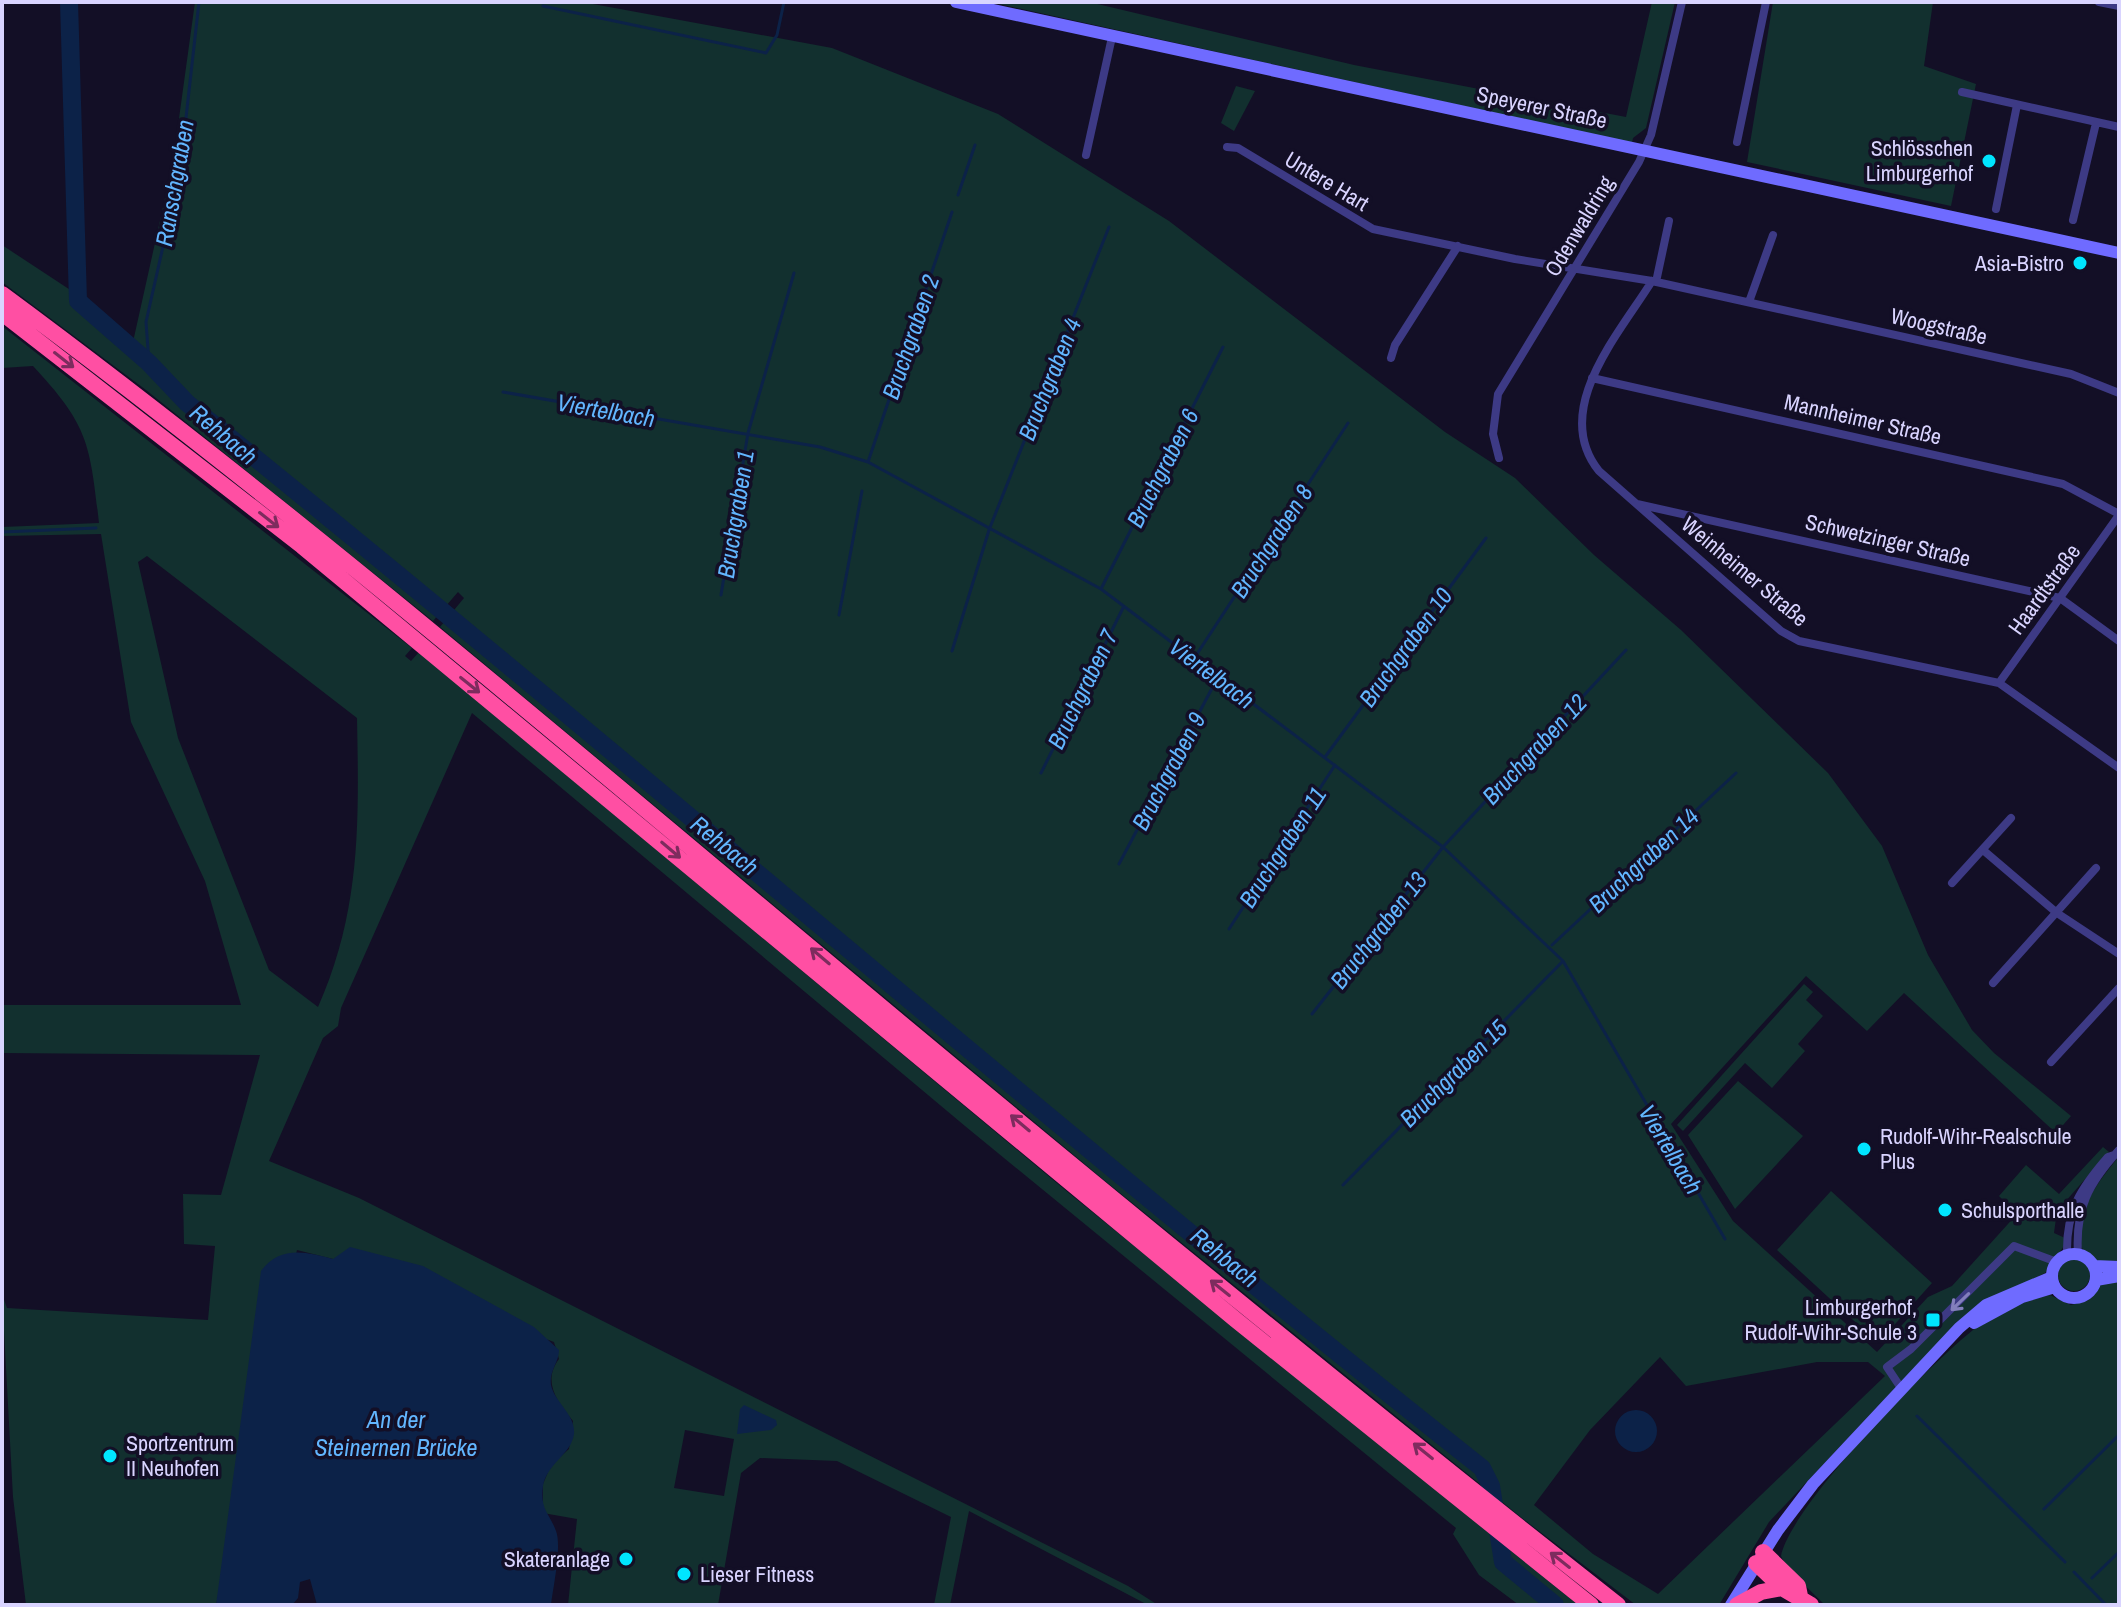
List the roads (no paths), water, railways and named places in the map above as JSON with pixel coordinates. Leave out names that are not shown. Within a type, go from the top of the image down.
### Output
[{"type":"highway","points":[[2,294],[194,441],[424,626],[1039,1139],[1618,1605]]},
{"type":"highway","points":[[2,313],[314,556],[1069,1183],[1591,1605]]},
{"type":"highway","points":[[1760,1558],[1782,1588],[1806,1600]]},
{"type":"highway","points":[[1760,1558],[1798,1586],[1806,1600]]},
{"type":"highway","points":[[1734,1605],[1761,1592],[1782,1588]]},
{"type":"street","name":"Speyerer Straße","points":[[956,2],[2119,253]]},
{"type":"street","name":"Odenwaldring","points":[[1499,458],[1493,434],[1498,394],[1644,150],[1682,2]]},
{"type":"street","points":[[1737,142],[1766,2]]},
{"type":"street","points":[[2099,2],[2119,6]]},
{"type":"street","points":[[1086,155],[1112,37]]},
{"type":"street","points":[[1962,92],[2119,127]]},
{"type":"street","points":[[1996,209],[2017,105]]},
{"type":"street","points":[[2073,220],[2096,123]]},
{"type":"street","name":"Untere Hart","points":[[1227,147],[1238,148],[1373,229],[1515,259],[1575,267]]},
{"type":"street","points":[[1654,282],[1669,221]]},
{"type":"street","points":[[1749,302],[1773,235]]},
{"type":"street","points":[[1391,358],[1395,345],[1458,246]]},
{"type":"street","name":"Woogstraße","points":[[1575,267],[1749,302],[2071,374],[2119,393]]},
{"type":"street","name":"Weinheimer Straße","points":[[1654,282],[1592,378],[1580,420],[1585,449],[1599,471],[1781,631],[1799,641],[1999,683],[2119,768]]},
{"type":"street","name":"Mannheimer Straße","points":[[1592,378],[2063,484],[2119,515]]},
{"type":"street","name":"Schwetzinger Straße","points":[[1637,504],[2060,598],[2119,641]]},
{"type":"street","name":"Haardtstraße","points":[[1999,683],[2119,515]]},
{"type":"street","points":[[1952,883],[2011,818]]},
{"type":"street","points":[[1983,850],[2057,913],[2119,954]]},
{"type":"street","points":[[1993,983],[2096,868]]},
{"type":"street","points":[[2051,1062],[2119,988]]},
{"type":"street","points":[[1734,1605],[1760,1558],[1813,1484],[1954,1334],[1986,1305],[2053,1282],[2067,1257],[2079,1210],[2088,1190],[2117,1153]]},
{"type":"street","points":[[1901,1388],[1887,1367],[1911,1349],[2014,1246],[2067,1257],[2095,1273],[2119,1276]]},
{"type":"street","points":[[2095,1273],[2119,1267]]},
{"type":"street","points":[[2053,1282],[2065,1296],[2078,1297],[2089,1291],[2095,1273]]},
{"type":"water","name":"An der Steinernen Brücke","points":[[350,1247],[423,1266],[534,1327],[559,1350],[551,1385],[572,1421],[574,1434],[568,1448],[549,1471],[543,1486],[544,1506],[558,1538],[551,1605],[317,1605],[310,1579],[300,1582],[298,1598],[292,1605],[216,1605],[261,1271],[276,1257],[285,1254],[303,1253],[333,1259]]},
{"type":"water","points":[[744,1405],[776,1420],[777,1425],[771,1430],[737,1434],[740,1409]]},
{"type":"water","points":[[1636,1410],[1651,1416],[1657,1431],[1651,1446],[1636,1452],[1621,1446],[1615,1431],[1621,1416]]},
{"type":"waterway","name":"Rehbach","points":[[69,2],[78,301],[149,363],[187,403],[512,668],[1156,1205],[1482,1468],[1491,1486],[1503,1562],[1555,1605]]},
{"type":"waterway","name":"Ranschgraben","points":[[149,363],[146,322],[180,171],[199,2]]},
{"type":"waterway","points":[[543,6],[766,53],[777,35],[784,2]]},
{"type":"waterway","name":"Bruchgraben 2","points":[[958,195],[975,145]]},
{"type":"waterway","name":"Bruchgraben 2","points":[[868,462],[952,212]]},
{"type":"waterway","name":"Bruchgraben 4","points":[[952,651],[989,530],[1109,227]]},
{"type":"waterway","name":"Viertelbach","points":[[721,595],[748,433],[794,273]]},
{"type":"waterway","name":"Bruchgraben 6","points":[[1101,589],[1223,347]]},
{"type":"waterway","name":"Viertelbach","points":[[503,392],[820,447],[868,462],[1101,589],[1443,847],[1563,961],[1725,1239]]},
{"type":"waterway","name":"Bruchgraben 8","points":[[1195,657],[1348,423]]},
{"type":"waterway","points":[[839,615],[862,491]]},
{"type":"waterway","points":[[2,532],[96,528]]},
{"type":"waterway","name":"Bruchgraben 10","points":[[1325,757],[1486,538]]},
{"type":"waterway","name":"Bruchgraben 7","points":[[1041,773],[1123,608]]},
{"type":"waterway","name":"Bruchgraben 12","points":[[1312,1014],[1443,847],[1626,650]]},
{"type":"waterway","name":"Bruchgraben 9","points":[[1119,864],[1218,677]]},
{"type":"waterway","name":"Bruchgraben 11","points":[[1229,929],[1335,765]]},
{"type":"waterway","name":"Bruchgraben 14","points":[[1552,945],[1736,773]]},
{"type":"waterway","name":"Bruchgraben 15","points":[[1343,1185],[1562,962]]},
{"type":"waterway","name":"Viertelbach","points":[[1917,1416],[2065,1562]]},
{"type":"waterway","points":[[2044,1509],[2119,1435]]},
{"type":"waterway","points":[[2092,1578],[2119,1552]]},
{"type":"waterway","name":"Viertelbach","points":[[2074,1572],[2106,1605]]},
{"type":"place","name":"Schlösschen Limburgerhof","points":[[1989,161]]},
{"type":"place","name":"Asia-Bistro","points":[[2080,263]]},
{"type":"place","name":"Rudolf-Wihr-Realschule Plus","points":[[1864,1149]]},
{"type":"place","name":"Schulsporthalle","points":[[1945,1210]]},
{"type":"place","name":"Limburgerhof, Rudolf-Wihr-Schule 3","points":[[1933,1320]]},
{"type":"place","name":"Sportzentrum II Neuhofen","points":[[110,1456]]},
{"type":"place","name":"Skateranlage","points":[[626,1559]]},
{"type":"place","name":"Lieser Fitness","points":[[684,1574]]},
{"type":"water label","name":"Bruchgraben 1","points":[[735,514]]},
{"type":"water label","name":"Bruchgraben 13","points":[[1378,930]]}]
